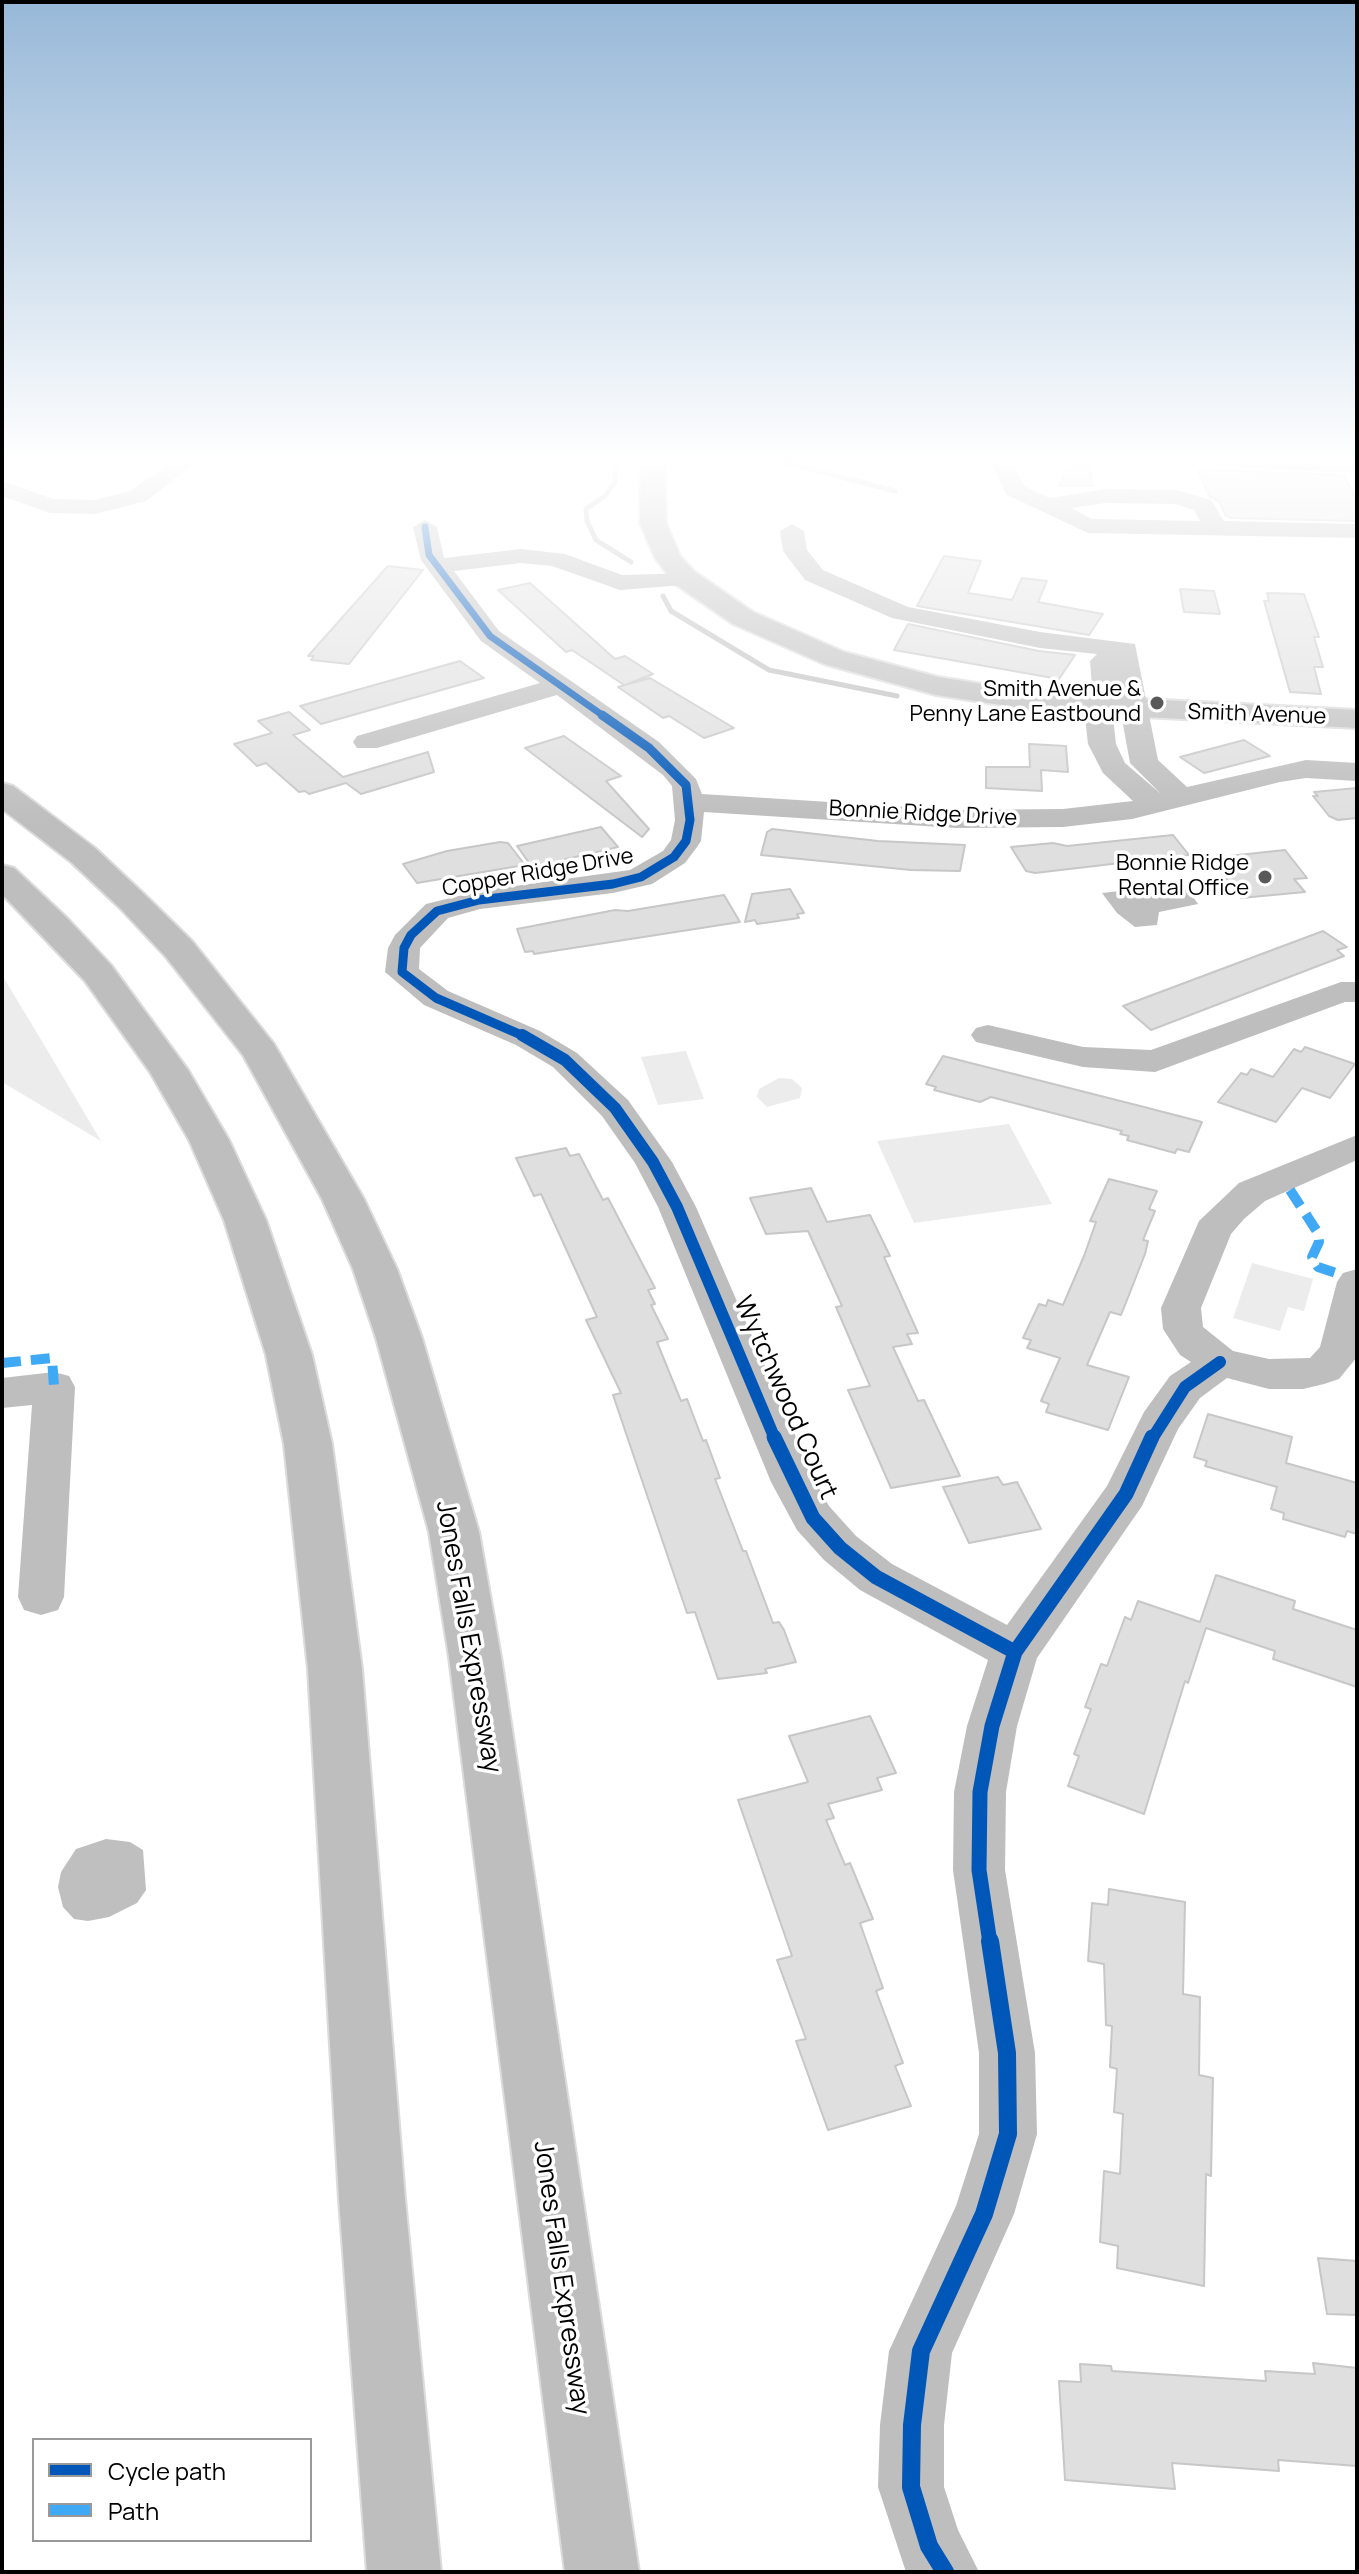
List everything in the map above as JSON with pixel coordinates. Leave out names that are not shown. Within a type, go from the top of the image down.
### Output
[{"type":"main road","name":"Smith Avenue","points":[[690,581],[743,618],[847,662],[965,691],[1103,708],[1357,719]]},
{"type":"main road","name":"Jones Falls Expressway","points":[[2,793],[83,855],[132,901],[179,949],[260,1052],[343,1199],[375,1269],[399,1338],[454,1532],[475,1657],[602,2572]]},
{"type":"main road","points":[[2,875],[56,926],[98,973],[169,1070],[209,1140],[245,1220],[289,1355],[308,1444],[335,1669],[372,2199],[404,2572]]},
{"type":"street","points":[[449,581],[490,636],[673,769],[686,785],[691,803]]},
{"type":"street","points":[[828,581],[901,613],[956,626],[1113,649]]},
{"type":"street","points":[[1113,649],[1107,699],[1099,717],[1106,756],[1113,767],[1169,802]]},
{"type":"street","points":[[1113,649],[1136,710],[1144,763],[1169,802]]},
{"type":"street","points":[[367,742],[560,686]]},
{"type":"street","name":"Bonnie Ridge Drive","points":[[691,803],[1012,820],[1097,815],[1169,802],[1306,769],[1357,772]]},
{"type":"street","name":"Copper Ridge Drive","points":[[653,1162],[615,1108],[565,1060],[528,1038],[420,989],[402,972],[401,960],[411,935],[437,911],[479,900],[613,884],[661,868],[686,841],[691,803]]},
{"type":"street","points":[[988,1035],[1083,1057],[1155,1061],[1341,992],[1357,992]]},
{"type":"street","points":[[1357,1146],[1252,1192],[1213,1230],[1181,1308],[1183,1329],[1195,1345],[1220,1362],[1269,1374],[1303,1374],[1324,1369],[1339,1352],[1357,1282]]},
{"type":"street","name":"Wytchwood Court","points":[[653,1162],[695,1244],[793,1482],[813,1518],[840,1548],[876,1577],[1015,1652]]},
{"type":"street","points":[[945,2572],[929,2546],[911,2487],[912,2425],[921,2351],[984,2214],[1008,2134],[1007,2053],[979,1870],[980,1792],[992,1726],[1015,1652],[1126,1494],[1159,1423],[1185,1387],[1220,1362]]},
{"type":"street","points":[[2,1393],[54,1387],[41,1597]]},
{"type":"shaded area","points":[[1184,884],[1198,904],[1159,912],[1157,925],[1135,927],[1117,913],[1102,893]]},
{"type":"shaded area","points":[[2,975],[43,1043],[101,1141],[2,1082]]},
{"type":"shaded area","points":[[686,1051],[704,1099],[658,1105],[641,1057]]},
{"type":"shaded area","points":[[779,1078],[792,1079],[802,1088],[800,1098],[767,1107],[757,1097],[759,1089]]},
{"type":"shaded area","points":[[1009,1124],[1052,1204],[914,1223],[877,1141]]},
{"type":"shaded area","points":[[1252,1263],[1313,1279],[1304,1311],[1288,1307],[1280,1331],[1233,1318]]},
{"type":"shaded area","points":[[106,1839],[130,1842],[143,1850],[146,1890],[137,1903],[109,1917],[88,1921],[74,1919],[63,1907],[58,1887],[61,1872],[76,1849]]},
{"type":"building","points":[[375,581],[414,581],[349,664],[311,660],[314,656],[308,656]]},
{"type":"building","points":[[930,581],[973,581],[968,593],[1012,600],[1021,581],[1047,581],[1038,602],[1103,614],[1089,635],[917,606]]},
{"type":"building","points":[[530,583],[615,659],[625,656],[653,674],[625,685],[650,678],[734,728],[704,738],[669,716],[663,718],[618,687],[624,685],[572,650],[566,652],[498,590]]},
{"type":"building","points":[[1180,589],[1214,591],[1220,614],[1184,612]]},
{"type":"building","points":[[1267,593],[1304,594],[1319,637],[1314,637],[1323,667],[1314,667],[1321,694],[1290,692],[1264,601],[1269,601]]},
{"type":"building","points":[[908,624],[1039,651],[1075,655],[1059,679],[894,650]]},
{"type":"building","points":[[460,661],[484,678],[321,724],[300,706]]},
{"type":"building","points":[[289,712],[310,730],[293,735],[343,777],[428,752],[434,772],[361,794],[346,783],[309,794],[299,792],[266,763],[257,766],[234,744],[272,733],[258,721]]},
{"type":"building","points":[[564,736],[621,776],[606,781],[649,829],[642,837],[525,748]]},
{"type":"building","points":[[1244,740],[1270,756],[1204,773],[1180,757]]},
{"type":"building","points":[[1029,744],[1066,746],[1068,772],[1041,770],[1042,791],[986,788],[986,767],[1030,767]]},
{"type":"building","points":[[1357,788],[1357,818],[1338,820],[1329,816],[1313,796],[1318,796],[1314,792]]},
{"type":"building","points":[[601,827],[618,847],[532,867],[517,846]]},
{"type":"building","points":[[772,829],[878,841],[965,845],[960,871],[911,870],[761,855],[767,832]]},
{"type":"building","points":[[1173,835],[1189,855],[1035,873],[1026,871],[1011,847],[1053,843],[1067,846]]},
{"type":"building","points":[[508,843],[525,865],[417,883],[403,864],[447,851]]},
{"type":"building","name":"Bonnie Ridge Rental Office","points":[[1285,850],[1307,878],[1294,879],[1305,892],[1241,898],[1210,858]]},
{"type":"building","points":[[790,889],[804,913],[797,914],[799,918],[757,924],[755,920],[745,922],[752,894]]},
{"type":"building","points":[[724,895],[740,922],[534,954],[533,951],[525,952],[517,929],[615,910],[628,911]]},
{"type":"building","points":[[1323,931],[1347,947],[1337,950],[1344,956],[1151,1030],[1123,1006]]},
{"type":"building","points":[[1305,1047],[1355,1064],[1330,1098],[1302,1088],[1276,1122],[1218,1102],[1241,1073],[1247,1075],[1251,1069],[1273,1077],[1294,1049],[1301,1052]]},
{"type":"building","points":[[943,1056],[1202,1122],[1189,1152],[1177,1149],[1175,1153],[1127,1140],[1129,1136],[1120,1134],[1122,1131],[991,1097],[980,1102],[934,1090],[936,1087],[926,1084]]},
{"type":"building","points":[[566,1148],[570,1156],[579,1154],[603,1200],[608,1198],[655,1288],[648,1290],[655,1304],[651,1305],[668,1339],[657,1342],[681,1401],[687,1399],[703,1441],[706,1440],[720,1478],[715,1479],[743,1551],[746,1551],[773,1623],[779,1622],[784,1630],[796,1662],[765,1669],[767,1673],[718,1679],[695,1612],[687,1613],[613,1395],[621,1393],[586,1320],[597,1317],[541,1194],[534,1196],[516,1158]]},
{"type":"building","points":[[1109,1179],[1157,1191],[1149,1209],[1155,1211],[1143,1240],[1148,1241],[1145,1254],[1121,1315],[1110,1312],[1087,1365],[1129,1377],[1108,1430],[1046,1412],[1049,1404],[1041,1401],[1060,1358],[1027,1348],[1031,1340],[1023,1338],[1039,1304],[1046,1306],[1048,1300],[1063,1305],[1096,1222],[1090,1221]]},
{"type":"building","points":[[811,1188],[827,1222],[870,1215],[890,1256],[884,1257],[918,1333],[907,1334],[912,1344],[893,1347],[918,1401],[924,1400],[960,1476],[891,1488],[848,1390],[870,1386],[836,1307],[842,1306],[808,1231],[766,1234],[750,1198]]},
{"type":"building","points":[[1208,1414],[1292,1437],[1286,1463],[1357,1483],[1357,1534],[1347,1531],[1345,1537],[1283,1519],[1284,1513],[1271,1509],[1277,1487],[1205,1466],[1207,1461],[1194,1457]]},
{"type":"building","points":[[998,1477],[1003,1485],[1017,1482],[1041,1529],[969,1543],[943,1487]]},
{"type":"building","points":[[1216,1575],[1295,1601],[1293,1609],[1357,1630],[1357,1687],[1273,1659],[1275,1651],[1206,1628],[1188,1683],[1185,1681],[1144,1814],[1068,1786],[1079,1756],[1074,1754],[1091,1709],[1085,1707],[1101,1664],[1107,1666],[1125,1617],[1131,1620],[1138,1601],[1200,1622]]},
{"type":"building","points":[[870,1716],[896,1773],[877,1778],[882,1790],[828,1804],[834,1818],[826,1820],[845,1865],[850,1863],[873,1919],[860,1923],[883,1988],[876,1991],[903,2063],[895,2066],[911,2106],[828,2130],[796,2041],[806,2039],[777,1960],[792,1956],[738,1800],[808,1782],[789,1736]]},
{"type":"building","points":[[1109,1889],[1185,1902],[1183,1994],[1200,1997],[1199,2075],[1213,2078],[1211,2176],[1206,2174],[1204,2286],[1117,2268],[1118,2246],[1100,2242],[1104,2171],[1120,2174],[1123,2114],[1114,2112],[1117,2069],[1110,2067],[1112,2026],[1106,2025],[1104,1964],[1088,1961],[1092,1903],[1108,1905]]},
{"type":"building","points":[[1318,2258],[1357,2261],[1357,2315],[1327,2314]]},
{"type":"building","points":[[1313,2363],[1357,2368],[1357,2466],[1278,2460],[1279,2471],[1172,2463],[1175,2489],[1065,2480],[1059,2381],[1081,2382],[1080,2364],[1111,2366],[1112,2371],[1266,2381],[1265,2371],[1315,2374]]},
{"type":"waterway","points":[[663,596],[671,611],[769,670],[897,696]]},
{"type":"marked path","points":[[1290,1190],[1318,1233],[1319,1242],[1312,1257],[1318,1267],[1342,1275]]},
{"type":"marked path","points":[[2,1363],[52,1358],[54,1387]]},
{"type":"cycle path","points":[[449,581],[490,636],[649,748],[673,769],[686,785],[690,820],[686,841],[674,857],[641,877],[613,884],[479,900],[437,911],[411,935],[404,948],[402,972],[436,998],[528,1038],[565,1060],[615,1108],[653,1162],[677,1207],[793,1482],[813,1518],[840,1548],[876,1577],[1015,1652]]},
{"type":"cycle path","points":[[945,2572],[929,2546],[911,2487],[912,2425],[921,2351],[984,2214],[1008,2134],[1007,2053],[979,1870],[980,1792],[992,1726],[1015,1652],[1126,1494],[1159,1423],[1185,1387],[1220,1362]]},
{"type":"place","name":"Smith Avenue & Penny Lane Eastbound","points":[[1157,703]]},
{"type":"place","name":"Bonnie Ridge Rental Office","points":[[1265,877]]}]
